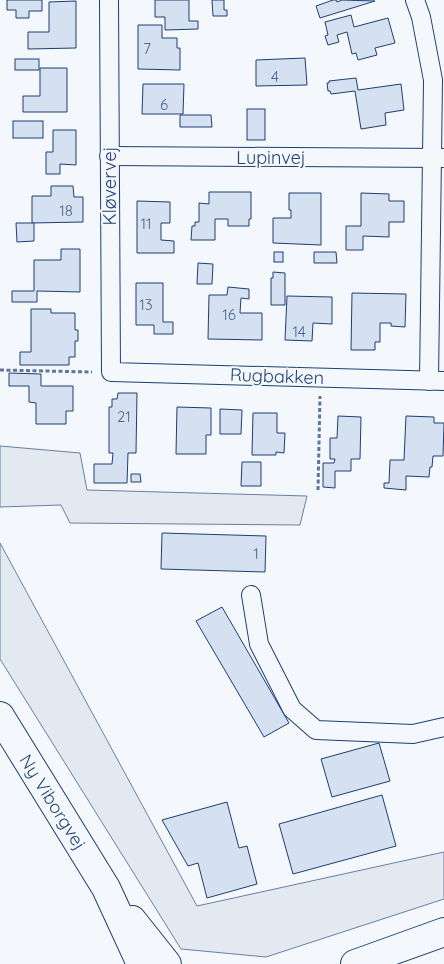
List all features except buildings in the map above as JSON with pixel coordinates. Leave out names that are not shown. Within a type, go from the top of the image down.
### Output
[{"type":"main road","name":"Ny Viborgvej","points":[[0,716],[106,888],[141,964]]},
{"type":"main road","name":"Ny Viborgvej","points":[[106,888],[167,964]]},
{"type":"main road","points":[[355,964],[444,932]]},
{"type":"street","name":"Kløvervej","points":[[109,0],[111,372]]},
{"type":"street","points":[[415,0],[421,17],[433,80],[438,158],[437,381]]},
{"type":"street","name":"Lupinvej","points":[[109,156],[438,158]]},
{"type":"street","name":"Rugbakken","points":[[111,372],[437,381]]},
{"type":"street","points":[[251,595],[259,644],[292,709],[316,730],[413,734],[444,727]]},
{"type":"path","points":[[0,370],[111,372]]},
{"type":"path","points":[[318,490],[321,378]]},
{"type":"shaded area","points":[[0,446],[80,453],[87,490],[307,496],[300,525],[70,523],[61,505],[0,507]]},
{"type":"shaded area","points":[[0,543],[197,906],[444,852],[444,899],[266,957],[181,949],[0,659]]}]
